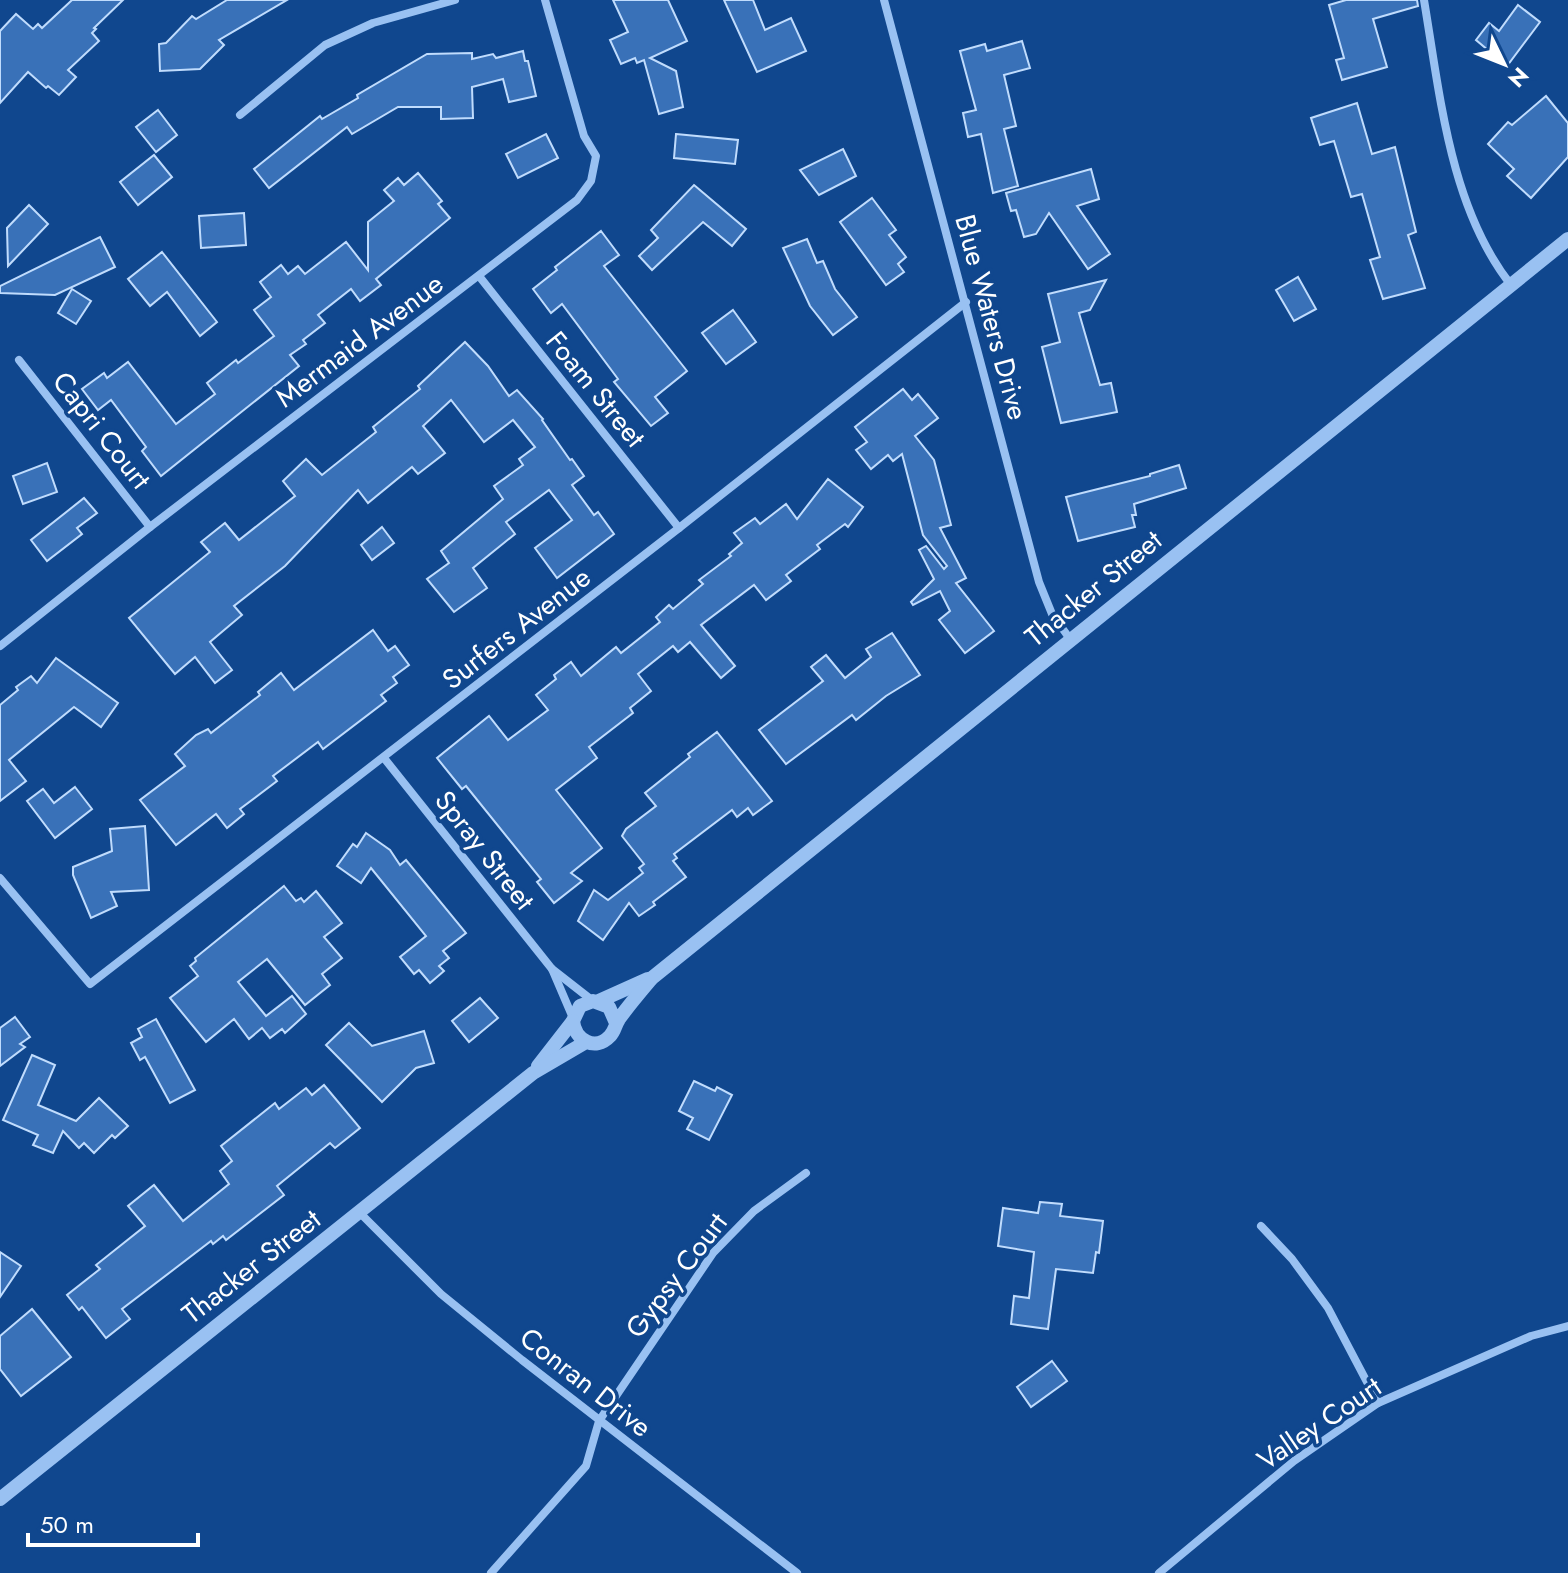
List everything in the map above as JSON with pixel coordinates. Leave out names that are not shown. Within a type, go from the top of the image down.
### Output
[{"type":"street","points":[[240,115],[325,45],[373,23],[455,0]]},
{"type":"street","name":"Mermaid Avenue","points":[[0,646],[150,527],[577,200],[591,181],[596,156],[584,136],[545,0]]},
{"type":"street","name":"Blue Waters Drive","points":[[884,0],[1044,599],[1070,639]]},
{"type":"street","points":[[1424,0],[1442,107],[1465,198],[1484,247],[1511,285]]},
{"type":"street","name":"Thacker Street","points":[[616,1023],[652,978],[1568,239]]},
{"type":"street","name":"Foam Street","points":[[479,276],[679,528]]},
{"type":"street","name":"Surfers Avenue","points":[[0,878],[90,984],[966,302]]},
{"type":"street","name":"Capri Court","points":[[19,360],[150,527]]},
{"type":"street","name":"Spray Street","points":[[384,758],[552,969],[596,1001]]},
{"type":"street","name":"Spray Street","points":[[552,969],[573,1020]]},
{"type":"street","name":"Thacker Street","points":[[596,1001],[652,978]]},
{"type":"street","points":[[596,1001],[613,1012],[616,1023],[609,1038],[602,1042],[586,1042],[576,1034],[573,1020],[580,1006],[596,1001]]},
{"type":"street","name":"Thacker Street","points":[[533,1073],[573,1020]]},
{"type":"street","name":"Thacker Street","points":[[0,1499],[533,1073],[586,1042]]},
{"type":"street","name":"Gypsy Court","points":[[491,1573],[586,1466],[599,1421],[713,1253],[754,1211],[806,1173]]},
{"type":"street","name":"Conran Drive","points":[[360,1213],[441,1294],[599,1421],[797,1573]]},
{"type":"street","points":[[1261,1226],[1292,1259],[1328,1308],[1378,1403]]},
{"type":"street","name":"Valley Court","points":[[1159,1573],[1294,1461],[1378,1403],[1531,1336],[1568,1326]]},
{"type":"building","points":[[72,0],[123,0],[94,28],[92,33],[99,41],[68,70],[76,77],[59,95],[28,72],[0,103],[0,31],[16,14],[33,29],[38,24],[42,28]]},
{"type":"building","points":[[227,0],[287,0],[219,40],[224,45],[200,69],[160,71],[159,44],[166,43],[192,16],[196,19]]},
{"type":"building","points":[[613,0],[668,0],[687,41],[650,58],[676,71],[683,107],[659,114],[644,60],[637,63],[635,58],[621,64],[610,40],[628,32]]},
{"type":"building","points":[[724,0],[753,0],[765,30],[791,18],[806,51],[757,72]]},
{"type":"building","points":[[1346,0],[1417,0],[1418,6],[1373,19],[1387,67],[1342,80],[1336,60],[1344,58],[1329,5]]},
{"type":"building","points":[[1518,5],[1540,22],[1507,66],[1476,40],[1489,23],[1499,31]]},
{"type":"building","points":[[1022,41],[1030,68],[1004,75],[1016,126],[1004,129],[1018,186],[993,193],[981,134],[968,137],[963,113],[976,110],[960,51],[985,44],[987,51]]},
{"type":"building","points":[[523,51],[536,96],[509,102],[503,79],[472,87],[473,118],[441,119],[441,107],[398,107],[352,134],[347,127],[269,188],[254,169],[320,116],[322,119],[427,54],[472,53],[472,59],[493,54],[496,58]]},
{"type":"building","points":[[1546,96],[1568,123],[1568,157],[1531,198],[1507,176],[1514,169],[1488,144],[1508,122],[1512,125]]},
{"type":"building","points":[[1357,103],[1372,154],[1395,147],[1416,232],[1408,235],[1425,288],[1383,299],[1370,260],[1380,257],[1362,194],[1351,197],[1334,141],[1320,145],[1311,118]]},
{"type":"building","points":[[158,110],[177,135],[156,152],[136,127]]},
{"type":"building","points":[[546,134],[558,158],[518,178],[506,154]]},
{"type":"building","points":[[676,134],[738,140],[735,164],[674,158]]},
{"type":"building","points":[[843,149],[856,176],[819,195],[800,170]]},
{"type":"building","points":[[154,155],[172,177],[138,205],[120,182]]},
{"type":"building","points":[[1091,169],[1099,199],[1077,206],[1110,254],[1088,269],[1049,213],[1036,234],[1024,237],[1016,210],[1011,211],[1006,193]]},
{"type":"building","points":[[418,173],[442,201],[438,204],[450,218],[376,279],[381,285],[360,301],[351,289],[318,315],[325,323],[303,340],[306,344],[290,355],[299,366],[161,476],[142,451],[146,447],[111,400],[98,410],[82,389],[104,373],[107,378],[128,362],[176,424],[215,394],[207,383],[274,336],[254,310],[271,297],[260,282],[281,265],[288,274],[298,266],[305,274],[346,242],[368,270],[368,222],[394,201],[384,190],[398,178],[404,185]]},
{"type":"building","points":[[694,185],[746,229],[732,246],[703,222],[652,270],[639,256],[658,238],[651,230]]},
{"type":"building","points":[[872,198],[896,230],[889,235],[906,257],[898,264],[904,272],[886,285],[840,222]]},
{"type":"building","points":[[29,205],[48,224],[8,266],[7,228]]},
{"type":"building","points":[[244,213],[246,245],[201,248],[199,216]]},
{"type":"building","points":[[601,231],[619,255],[604,266],[687,371],[655,397],[668,413],[651,426],[614,382],[618,379],[562,304],[551,313],[533,289],[557,270],[555,267]]},
{"type":"building","points":[[100,237],[115,267],[55,295],[0,293],[0,286]]},
{"type":"building","points":[[807,239],[817,263],[823,261],[835,289],[857,317],[833,335],[810,306],[783,248]]},
{"type":"building","points":[[162,252],[217,322],[200,336],[167,292],[150,306],[128,279]]},
{"type":"building","points":[[1298,277],[1316,309],[1294,321],[1276,290]]},
{"type":"building","points":[[1106,280],[1090,310],[1079,313],[1100,385],[1111,383],[1117,412],[1061,423],[1042,347],[1060,342],[1048,294]]},
{"type":"building","points":[[72,289],[91,301],[76,324],[58,313]]},
{"type":"building","points":[[733,310],[756,342],[726,364],[702,333]]},
{"type":"building","points":[[465,342],[488,366],[509,396],[517,390],[543,419],[584,476],[572,485],[594,515],[598,512],[614,534],[557,578],[535,548],[572,520],[549,490],[506,522],[515,534],[473,568],[487,588],[454,612],[427,579],[449,563],[441,551],[503,499],[494,486],[523,465],[519,459],[535,447],[513,420],[484,442],[451,400],[423,426],[445,453],[418,474],[412,467],[368,503],[358,490],[285,566],[234,606],[242,615],[210,642],[232,670],[215,683],[195,657],[175,674],[129,618],[210,552],[201,542],[225,523],[239,540],[295,496],[283,481],[306,459],[322,475],[376,432],[373,427],[420,389],[418,386]]},
{"type":"building","points":[[903,389],[912,400],[918,394],[938,418],[915,436],[934,460],[951,525],[940,528],[966,578],[956,583],[994,631],[965,653],[939,620],[950,611],[940,591],[913,605],[911,602],[934,579],[919,550],[926,546],[944,569],[947,566],[923,535],[902,454],[893,461],[888,455],[871,469],[856,450],[867,442],[855,427]]},
{"type":"building","points":[[47,463],[57,492],[23,504],[13,476]]},
{"type":"building","points":[[1179,465],[1186,488],[1134,504],[1136,515],[1132,515],[1135,527],[1078,541],[1066,497],[1150,476]]},
{"type":"building","points":[[828,479],[863,507],[848,527],[845,524],[817,545],[820,549],[786,575],[791,581],[766,600],[754,585],[701,625],[735,666],[721,678],[690,642],[678,652],[673,646],[638,674],[651,691],[630,708],[633,713],[589,747],[597,758],[556,790],[602,848],[571,873],[582,881],[554,903],[537,882],[541,879],[466,786],[462,789],[437,758],[489,716],[508,740],[548,710],[536,695],[556,679],[554,675],[571,662],[581,676],[616,647],[621,653],[660,622],[656,617],[669,605],[673,609],[703,584],[699,580],[731,556],[729,554],[742,543],[734,533],[755,518],[760,524],[786,504],[797,519]]},
{"type":"building","points":[[84,498],[97,513],[77,528],[82,534],[47,561],[31,540]]},
{"type":"building","points":[[382,527],[394,543],[372,560],[361,545]]},
{"type":"building","points":[[373,630],[388,651],[395,646],[409,665],[393,677],[397,683],[381,695],[386,701],[323,749],[318,742],[273,776],[277,781],[240,809],[244,814],[227,828],[216,814],[176,845],[140,800],[185,766],[175,754],[196,735],[208,729],[211,733],[260,695],[258,692],[281,673],[294,690]]},
{"type":"building","points":[[892,633],[920,675],[856,720],[852,715],[786,764],[759,730],[823,681],[811,667],[826,655],[845,678],[871,657],[866,649]]},
{"type":"building","points":[[56,658],[118,703],[101,727],[74,707],[9,760],[26,781],[0,801],[0,705],[31,676],[37,683]]},
{"type":"building","points":[[717,732],[772,801],[753,815],[748,808],[737,817],[732,810],[674,854],[677,858],[673,861],[686,877],[639,916],[629,903],[603,940],[578,921],[594,890],[608,900],[643,873],[639,868],[644,864],[622,836],[626,829],[656,806],[645,793]]},
{"type":"building","points":[[75,787],[92,809],[55,838],[27,801],[43,789],[54,803]]},
{"type":"building","points":[[145,826],[149,890],[111,892],[117,906],[91,918],[73,875],[73,867],[112,851],[110,829]]},
{"type":"building","points":[[366,833],[390,850],[400,865],[406,860],[466,933],[443,951],[449,958],[439,966],[444,971],[430,983],[419,970],[414,974],[400,957],[426,936],[371,868],[361,883],[337,866],[353,844],[357,847]]},
{"type":"building","points":[[284,886],[296,901],[301,898],[304,902],[316,891],[342,923],[324,937],[342,958],[322,974],[330,985],[305,1005],[267,959],[238,982],[266,1016],[292,996],[306,1014],[285,1033],[282,1029],[270,1038],[262,1028],[249,1039],[234,1019],[206,1042],[170,998],[198,976],[190,966],[196,961],[195,958]]},
{"type":"building","points":[[480,998],[498,1018],[469,1042],[452,1021]]},
{"type":"building","points":[[15,1017],[30,1037],[20,1044],[25,1047],[0,1066],[0,1028]]},
{"type":"building","points":[[156,1019],[195,1090],[170,1103],[145,1057],[140,1060],[131,1043],[142,1037],[138,1029]]},
{"type":"building","points":[[349,1023],[372,1046],[424,1031],[434,1063],[416,1068],[382,1102],[326,1045]]},
{"type":"building","points":[[32,1055],[55,1065],[38,1105],[76,1121],[99,1098],[128,1126],[115,1138],[112,1135],[94,1153],[84,1143],[79,1148],[63,1131],[53,1153],[33,1145],[38,1135],[3,1120]]},
{"type":"building","points":[[694,1081],[732,1095],[709,1140],[687,1129],[693,1118],[679,1111]]},
{"type":"building","points":[[324,1085],[360,1128],[335,1148],[330,1143],[277,1186],[284,1195],[226,1240],[223,1236],[213,1244],[211,1241],[122,1309],[130,1319],[106,1338],[82,1307],[79,1310],[67,1295],[100,1269],[96,1265],[145,1226],[128,1206],[154,1185],[183,1221],[229,1184],[220,1171],[232,1161],[221,1146],[275,1103],[279,1109],[306,1088],[312,1095]]},
{"type":"building","points":[[1040,1202],[1062,1204],[1060,1216],[1103,1221],[1093,1273],[1056,1269],[1048,1329],[1011,1324],[1014,1296],[1029,1298],[1034,1252],[998,1246],[1003,1208],[1038,1213]]},
{"type":"building","points":[[0,1252],[21,1266],[0,1297]]},
{"type":"building","points":[[32,1309],[71,1357],[21,1396],[0,1369],[0,1336]]},
{"type":"building","points":[[1052,1361],[1067,1381],[1031,1407],[1017,1387]]}]
